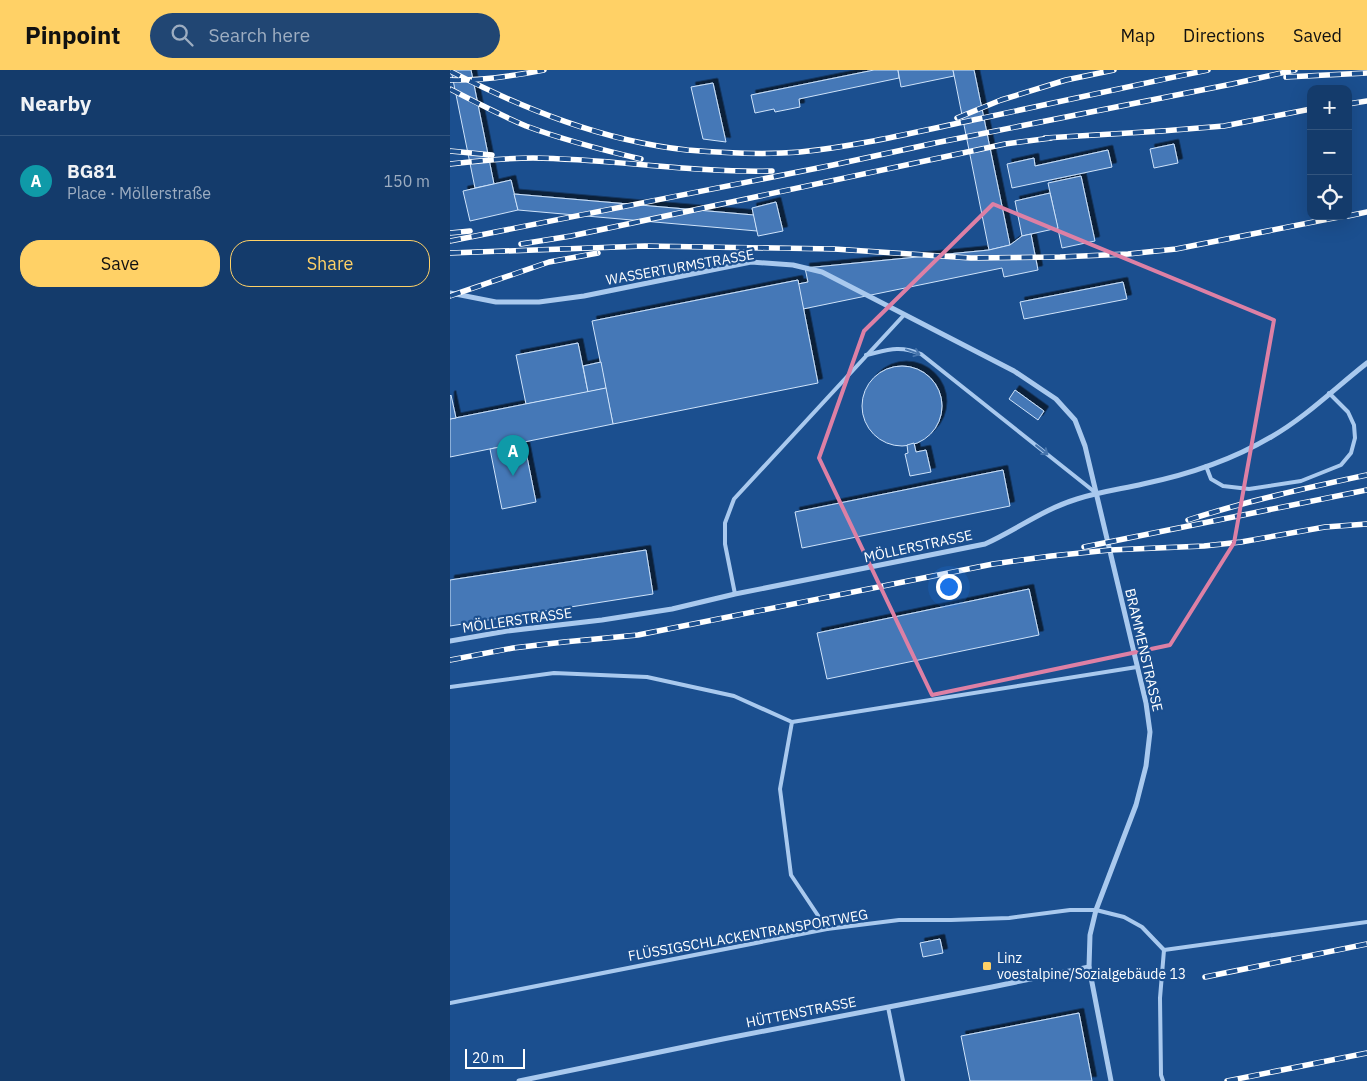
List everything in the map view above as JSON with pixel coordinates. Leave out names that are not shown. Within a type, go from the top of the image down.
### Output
[{"type":"street","name":"WASSERTURMSTRASSE","points":[[450,293],[496,302],[539,302],[584,296],[751,262],[793,265],[822,272],[904,315]]},
{"type":"street","name":"BRAMMENSTRASSE","points":[[904,315],[1014,371],[1056,399],[1075,420],[1085,446],[1146,703],[1150,732],[1146,766],[1136,805],[1096,910],[1090,935],[1088,966],[1111,1081]]},
{"type":"street","name":"MÖLLERSTRASSE","points":[[450,641],[507,631],[602,620],[672,609],[735,594],[985,544],[1057,506],[1097,494],[1168,479],[1237,454],[1271,437],[1299,419],[1367,363]]},
{"type":"street","name":"HÜTTENSTRASSE","points":[[518,1081],[1088,966]]},
{"type":"lane","points":[[735,594],[725,544],[725,522],[734,499],[904,315]]},
{"type":"lane","points":[[866,355],[889,349],[908,349],[921,354],[1097,494]]},
{"type":"lane","points":[[1206,466],[1212,479],[1223,486],[1249,489],[1301,481],[1341,465],[1351,452],[1355,438],[1354,425],[1348,412],[1330,393]]},
{"type":"lane","points":[[450,687],[554,673],[647,676],[734,696],[792,722],[1137,667]]},
{"type":"lane","points":[[792,722],[780,789],[791,876],[827,929]]},
{"type":"lane","name":"FLÜSSIGSCHLACKENTRANSPORTWEG","points":[[450,1003],[827,929],[899,920],[1009,918],[1070,910],[1096,910],[1124,917],[1142,927],[1164,950]]},
{"type":"lane","points":[[1163,1081],[1161,1075],[1160,998],[1164,950],[1367,922]]},
{"type":"lane","points":[[888,1007],[903,1081]]},
{"type":"highlighted area","points":[[993,204],[1274,320],[1234,543],[1170,645],[932,695],[819,458],[864,331]]},
{"type":"building","points":[[451,70],[471,70],[494,184],[475,188]]},
{"type":"building","points":[[874,70],[898,70],[899,78],[799,99],[800,107],[775,112],[774,109],[755,113],[751,95]]},
{"type":"building","points":[[898,70],[953,70],[954,76],[901,87]]},
{"type":"building","points":[[953,70],[974,70],[1010,245],[989,250]]},
{"type":"building","points":[[713,83],[726,142],[703,139],[691,87]]},
{"type":"building","points":[[1174,144],[1178,163],[1154,168],[1150,149]]},
{"type":"building","points":[[1108,150],[1112,167],[1012,188],[1007,164],[1034,158],[1035,166]]},
{"type":"building","points":[[1081,176],[1095,241],[1062,248],[1048,183]]},
{"type":"building","points":[[511,180],[518,210],[470,221],[463,191]]},
{"type":"building","points":[[1050,193],[1058,228],[1022,236],[1015,201]]},
{"type":"building","points":[[514,194],[754,215],[757,231],[518,210]]},
{"type":"building","points":[[776,202],[783,231],[758,236],[752,208]]},
{"type":"building","points":[[1031,234],[1038,270],[1004,277],[1002,268],[803,309],[798,284],[808,282],[805,268],[989,250],[1010,245],[1022,236]]},
{"type":"building","points":[[798,280],[818,383],[613,424],[592,321]]},
{"type":"building","points":[[1123,282],[1127,299],[1024,319],[1020,302]]},
{"type":"building","points":[[578,343],[588,392],[526,404],[516,355]]},
{"type":"building","points":[[601,362],[606,388],[588,392],[583,366]]},
{"type":"building","points":[[902,366],[917,369],[930,378],[939,391],[942,406],[939,421],[930,434],[917,443],[902,446],[887,443],[874,434],[865,421],[862,406],[865,391],[874,378],[887,369]]},
{"type":"building","points":[[606,388],[613,424],[450,457],[450,419]]},
{"type":"building","points":[[1015,390],[1044,411],[1038,420],[1009,399]]},
{"type":"building","points":[[450,396],[456,418],[450,419]]},
{"type":"building","points":[[524,442],[536,502],[502,509],[490,449]]},
{"type":"building","points":[[914,443],[916,452],[926,450],[931,472],[910,476],[905,454],[908,453],[907,445]]},
{"type":"building","points":[[1003,470],[1010,506],[802,548],[795,512]]},
{"type":"building","points":[[646,550],[653,594],[450,626],[450,580]]},
{"type":"building","points":[[1029,589],[1039,635],[827,679],[817,633]]},
{"type":"building","points":[[940,939],[943,953],[923,957],[920,943]]},
{"type":"building","points":[[1079,1013],[1092,1081],[970,1081],[961,1036]]},
{"type":"railway","points":[[450,80],[497,78],[544,70]]},
{"type":"railway","points":[[957,118],[1001,100],[1066,80],[1114,70]]},
{"type":"railway","points":[[450,71],[535,110],[595,131],[625,139],[687,150],[729,153],[786,153],[867,142],[1208,70]]},
{"type":"railway","points":[[450,241],[1295,70]]},
{"type":"railway","points":[[1286,77],[1367,73]]},
{"type":"railway","points":[[450,89],[526,126],[555,136],[641,159]]},
{"type":"railway","points":[[1352,103],[1367,101]]},
{"type":"railway","points":[[1045,138],[1224,126],[1307,110]]},
{"type":"railway","points":[[521,244],[571,236],[1005,144],[1051,138]]},
{"type":"railway","points":[[450,151],[492,155]]},
{"type":"railway","points":[[450,164],[533,158],[712,170],[772,171]]},
{"type":"railway","points":[[1352,215],[1367,212]]},
{"type":"railway","points":[[450,253],[645,246],[834,249],[971,258],[1060,257],[1128,254],[1176,249],[1324,220]]},
{"type":"railway","points":[[450,233],[470,231]]},
{"type":"railway","points":[[450,296],[549,262],[598,253]]},
{"type":"railway","points":[[1188,520],[1254,501],[1367,475]]},
{"type":"railway","points":[[1084,547],[1367,490]]},
{"type":"railway","points":[[450,660],[513,648],[638,635],[993,564],[1110,550],[1204,546],[1241,542],[1325,527],[1367,524]]},
{"type":"railway","points":[[1205,977],[1367,944]]},
{"type":"railway","points":[[1227,1081],[1367,1053]]},
{"type":"place","name":"BG81","points":[[513,476]]},
{"type":"place","name":"Linz voestalpine/Sozialgebäude 13","points":[[987,966]]}]
